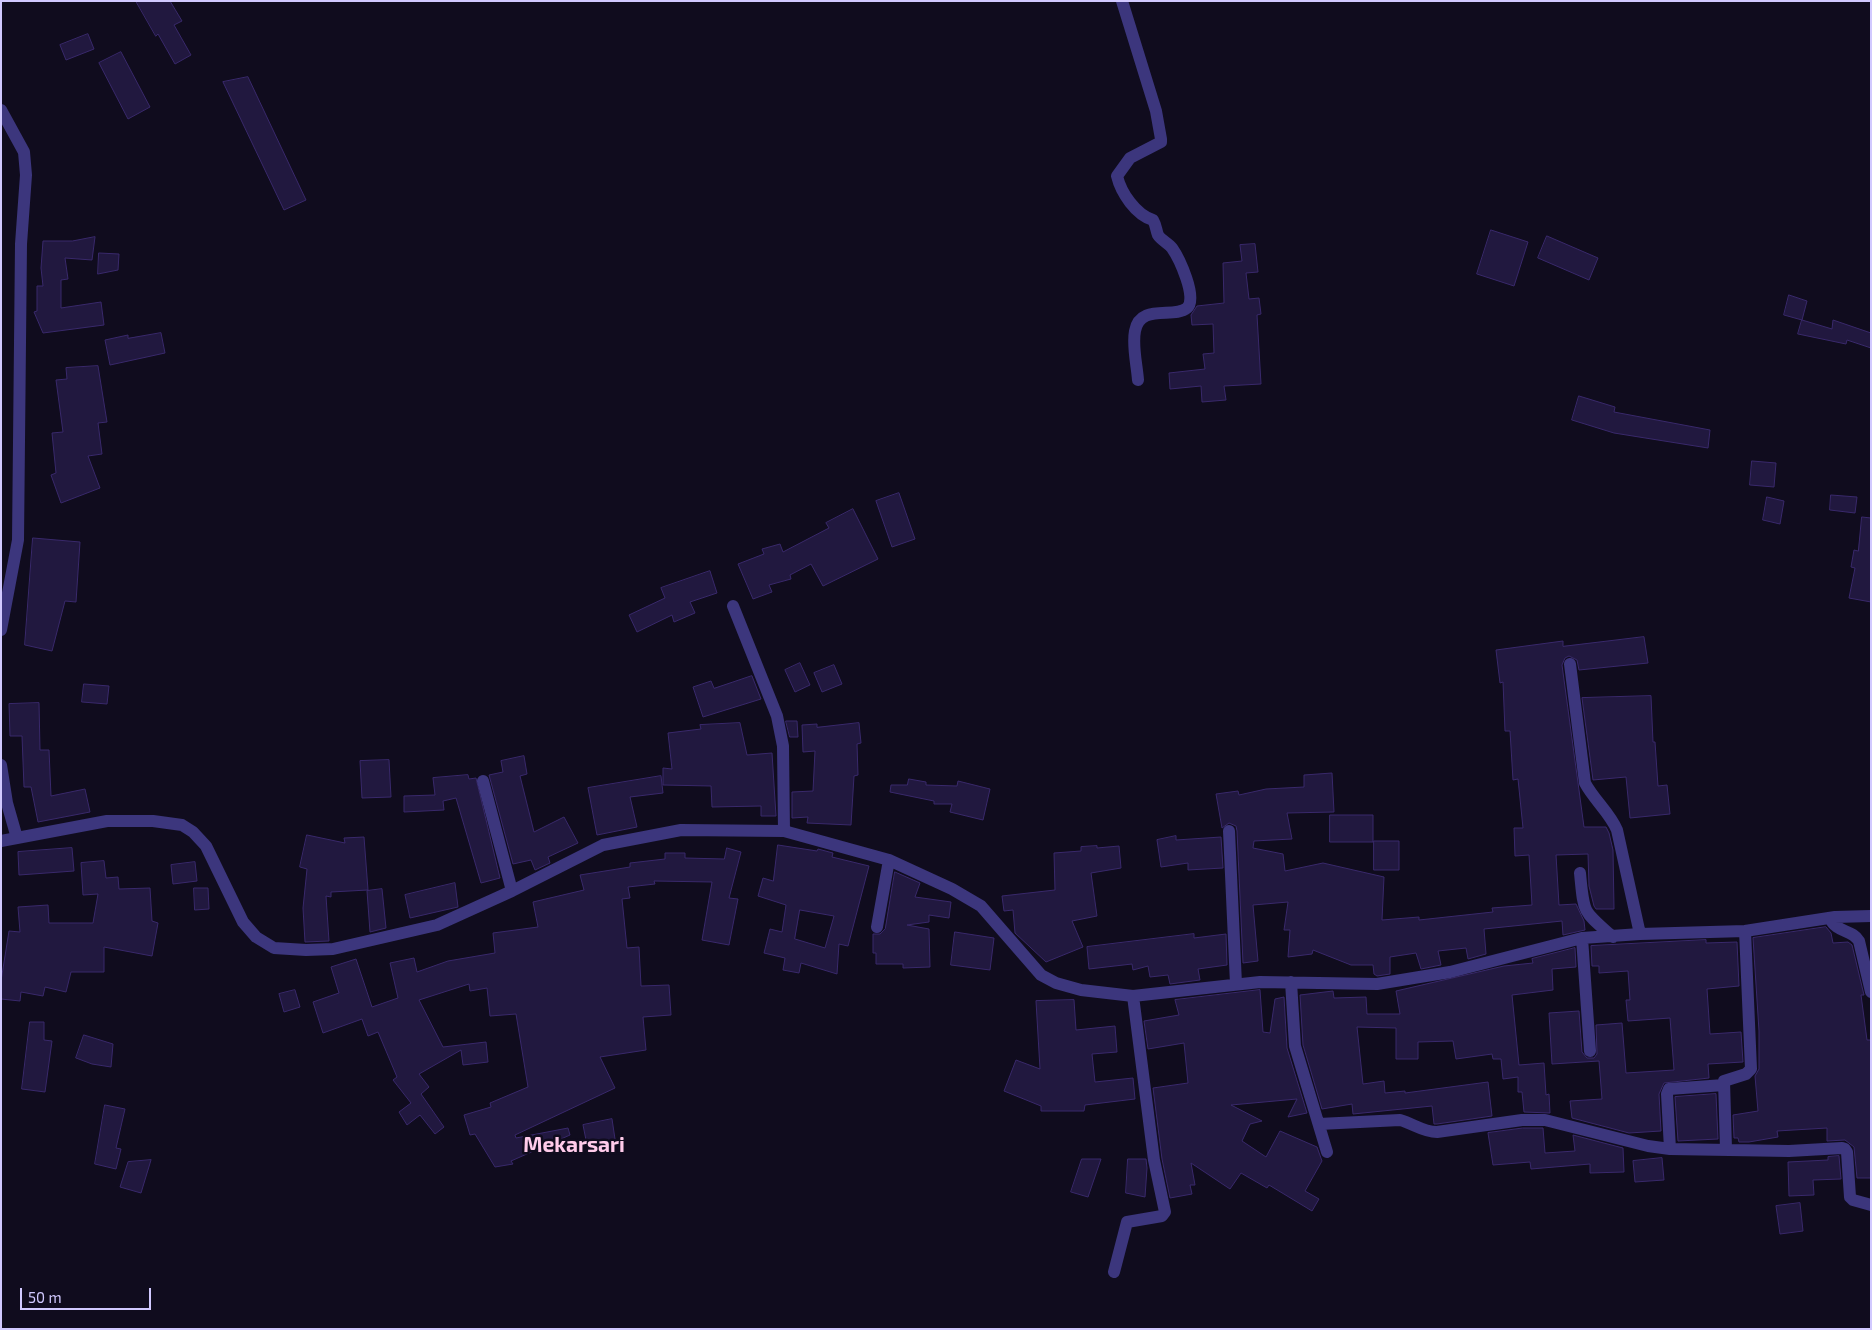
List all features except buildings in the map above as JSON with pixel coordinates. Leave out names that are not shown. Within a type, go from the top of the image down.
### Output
[{"type":"street","points":[[1122,1],[1156,111],[1161,142],[1130,158],[1117,176],[1118,182],[1137,211],[1144,217],[1153,220],[1159,235],[1177,257],[1190,290],[1191,300],[1188,308],[1153,313],[1140,319],[1135,330],[1138,380]]},
{"type":"street","points":[[1,110],[24,152],[26,175],[21,244],[18,540],[1,630]]},
{"type":"street","points":[[733,606],[777,716],[783,746],[784,831]]},
{"type":"street","points":[[1570,664],[1585,783],[1593,798],[1613,819],[1640,934]]},
{"type":"street","points":[[1,765],[7,804],[17,838]]},
{"type":"street","points":[[483,781],[512,891]]},
{"type":"street","points":[[1,841],[107,821],[182,825],[194,832],[206,846],[243,922],[256,937],[274,948],[306,950],[333,949],[428,927],[512,891],[603,845],[681,830],[784,831],[889,860],[928,876],[981,906],[1041,975],[1056,983],[1081,990],[1133,996],[1236,984],[1291,982],[1378,984],[1427,977],[1582,938],[1640,934],[1745,932],[1830,918],[1871,916]]},
{"type":"street","points":[[1229,830],[1236,984]]},
{"type":"street","points":[[877,927],[889,860]]},
{"type":"street","points":[[1580,873],[1585,911],[1590,918],[1613,937]]},
{"type":"street","points":[[1830,918],[1836,928],[1856,937],[1859,941],[1871,992]]},
{"type":"street","points":[[1726,1149],[1724,1085],[1726,1079],[1746,1074],[1751,1068],[1745,932]]},
{"type":"street","points":[[1582,938],[1590,1051]]},
{"type":"street","points":[[1291,982],[1295,1046],[1327,1152]]},
{"type":"street","points":[[1114,1272],[1127,1222],[1162,1216],[1165,1212],[1154,1160],[1133,996]]},
{"type":"street","points":[[1670,1148],[1667,1094],[1669,1089],[1724,1085]]},
{"type":"street","points":[[1319,1124],[1400,1120],[1412,1123],[1426,1132],[1437,1132],[1522,1120],[1545,1120],[1648,1146],[1788,1151],[1846,1149],[1850,1197],[1853,1200],[1871,1205]]},
{"type":"district","name":"Mekarsari","points":[[574,1145]]}]
